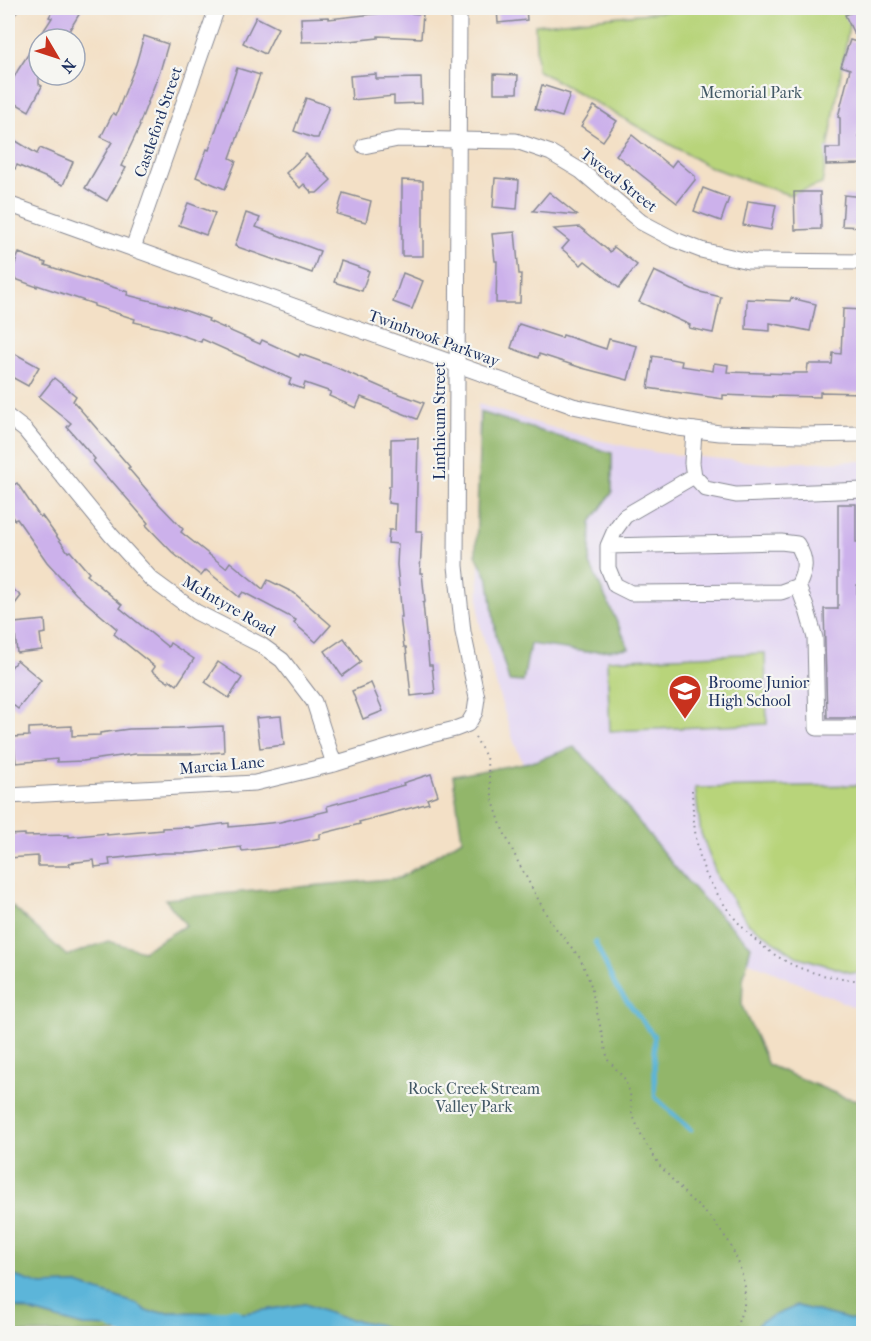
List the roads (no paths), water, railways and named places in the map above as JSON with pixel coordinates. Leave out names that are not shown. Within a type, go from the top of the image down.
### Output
[{"type":"street","name":"Castleford Street","points":[[133,248],[217,8]]},
{"type":"street","name":"Linthicum Street","points":[[459,8],[456,566],[463,632],[477,698],[476,712],[468,724]]},
{"type":"street","name":"Tweed Street","points":[[364,146],[398,139],[516,141],[551,153],[581,171],[641,222],[675,240],[701,250],[748,261],[864,262]]},
{"type":"street","name":"Twinbrook Parkway","points":[[8,204],[573,406],[678,428],[720,433],[864,434]]},
{"type":"street","name":"McIntyre Road","points":[[8,417],[25,430],[111,535],[151,579],[196,612],[261,645],[282,660],[314,702],[334,764]]},
{"type":"street","points":[[694,430],[692,463],[694,476],[706,489],[736,495],[864,490]]},
{"type":"street","points":[[694,476],[625,516],[608,546],[608,568],[615,585],[631,593],[781,592],[798,586]]},
{"type":"street","points":[[608,546],[797,543],[804,555],[804,573],[798,586],[814,638],[817,728],[864,728]]},
{"type":"street","name":"Marcia Lane","points":[[8,796],[255,783],[334,764],[468,724]]},
{"type":"water","points":[[8,1274],[41,1285],[77,1284],[137,1304],[148,1312],[245,1313],[305,1304],[339,1317],[380,1325],[397,1333],[284,1334],[247,1330],[83,1326],[8,1305]]},
{"type":"water","points":[[797,1306],[863,1323],[863,1333],[752,1333],[761,1321]]},
{"type":"waterway","points":[[595,942],[616,987],[654,1036],[655,1097],[691,1130]]},
{"type":"waterway","points":[[108,1314],[139,1327],[166,1330],[199,1328],[232,1321]]},
{"type":"place","name":"Broome Junior High School","points":[[685,720]]},
{"type":"park label","name":"Memorial Park","points":[[751,92]]},
{"type":"park label","name":"Rock Creek Stream Valley Park","points":[[474,1097]]}]
